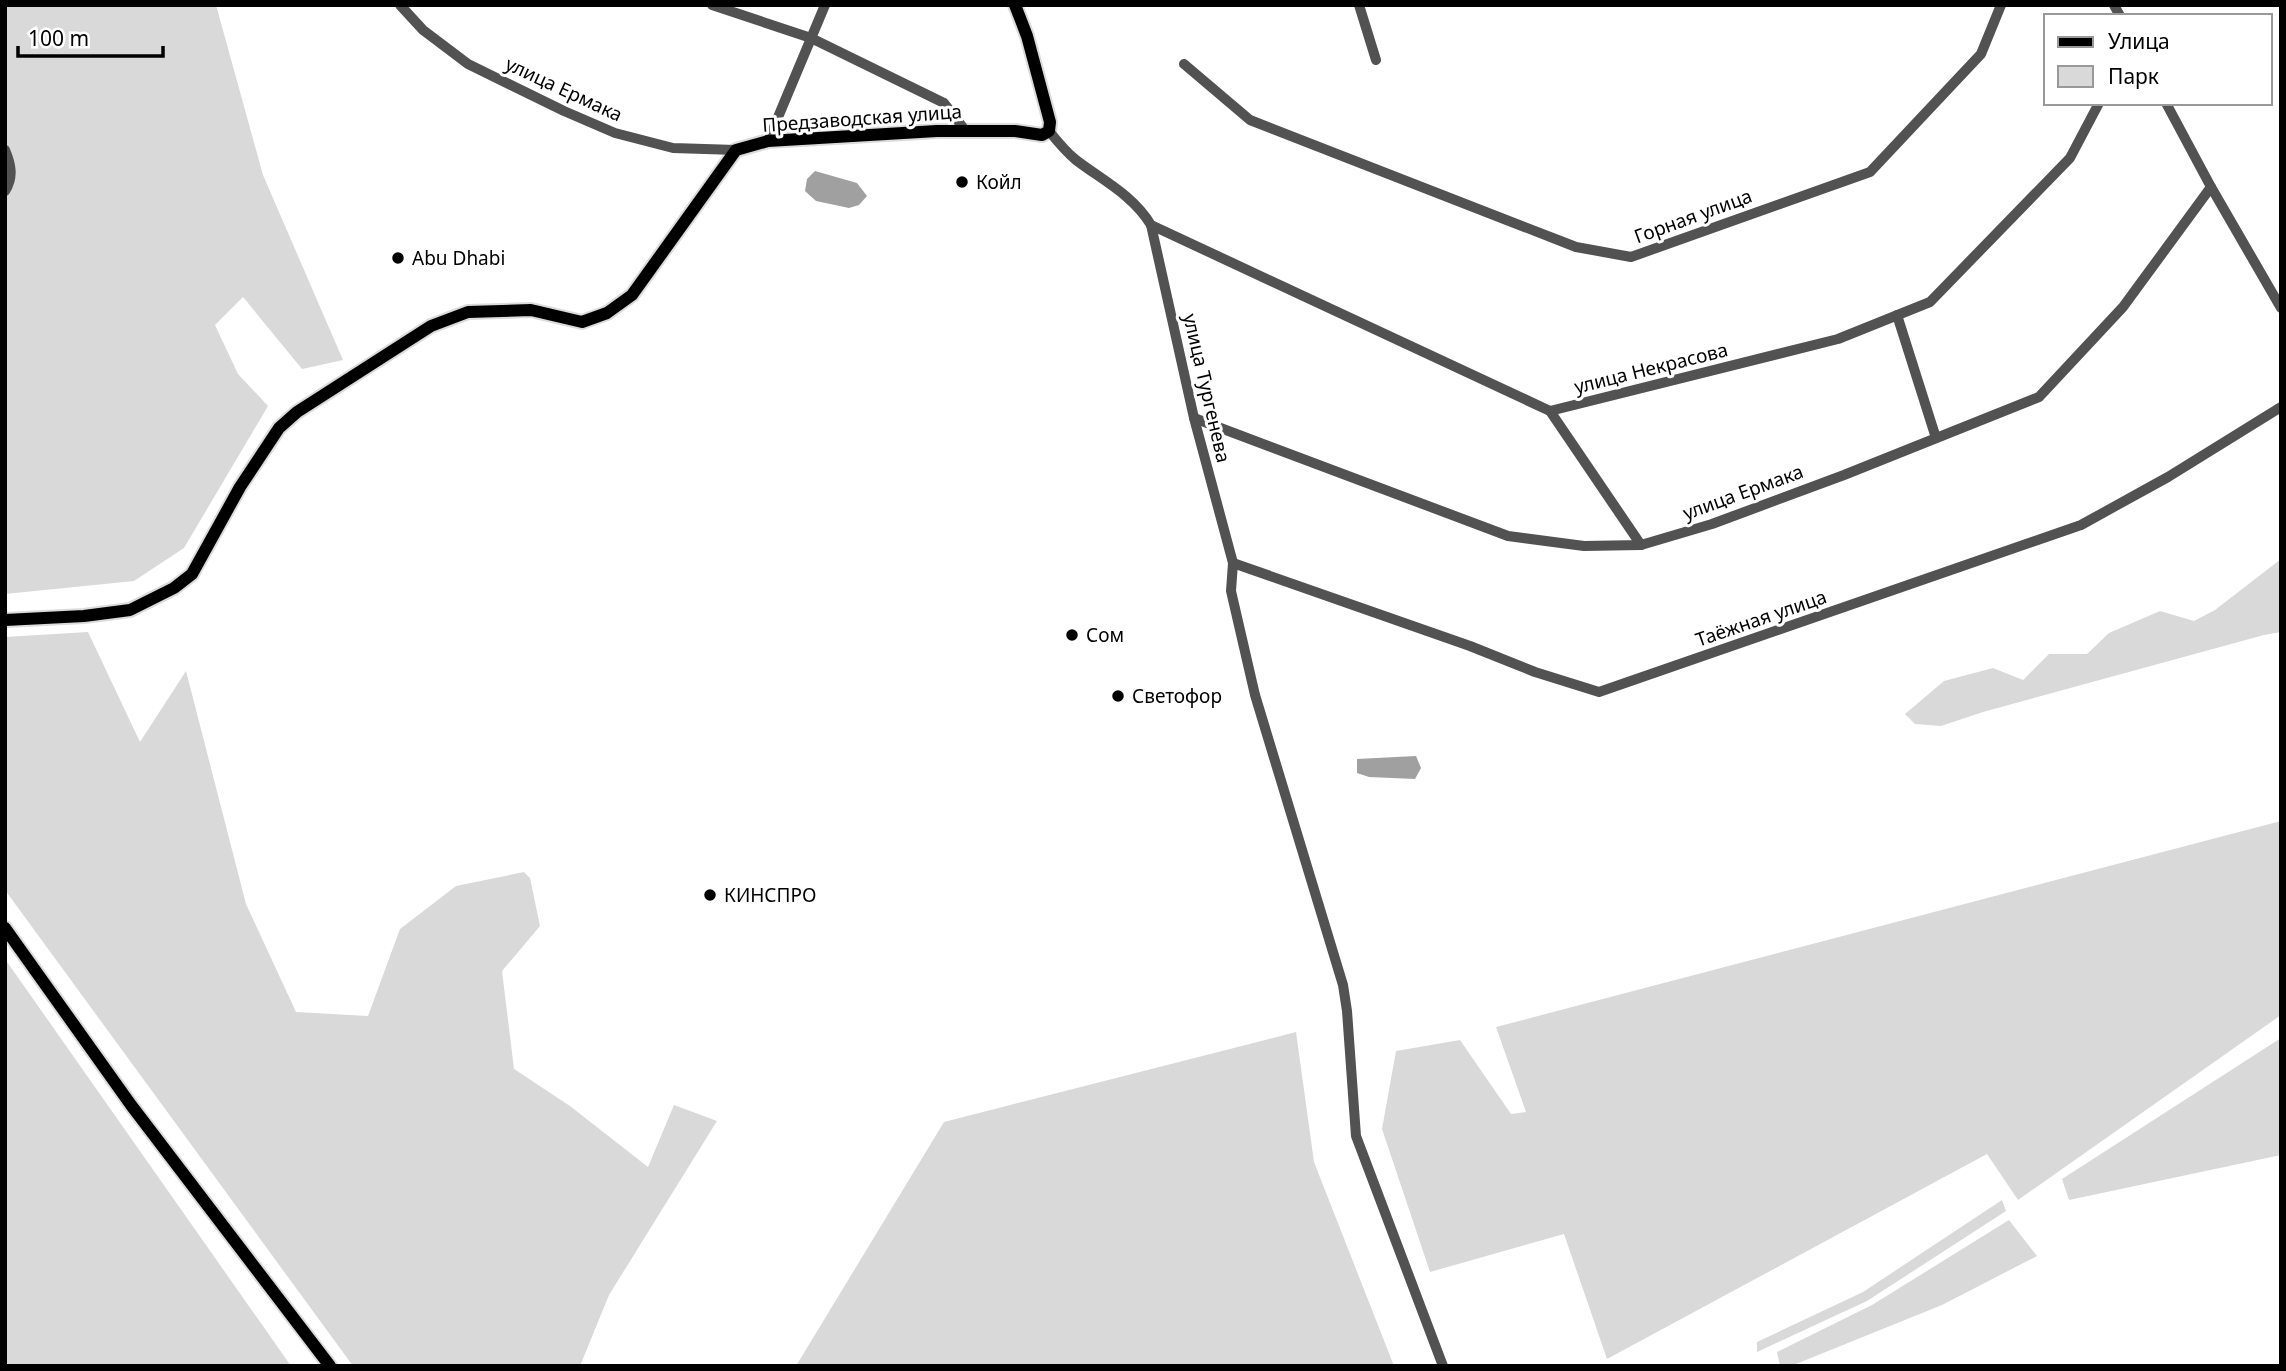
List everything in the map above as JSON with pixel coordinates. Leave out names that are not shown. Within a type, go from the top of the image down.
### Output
[{"type":"main road","points":[[1015,5],[1027,36],[1047,110],[1049,131]]},
{"type":"main road","name":"Предзаводская улица","points":[[736,150],[768,141],[965,130],[1016,131],[1042,135],[1049,131]]},
{"type":"main road","points":[[5,620],[130,610],[174,588],[192,574],[240,487],[279,428],[297,412],[431,326],[468,312],[531,310],[582,322],[607,313],[632,295],[736,150]]},
{"type":"main road","points":[[5,928],[131,1105],[330,1366]]},
{"type":"street","name":"улица Ермака","points":[[400,5],[423,30],[468,64],[564,111],[615,133],[673,148],[736,150]]},
{"type":"street","points":[[712,5],[811,38],[944,103],[965,130]]},
{"type":"street","points":[[768,141],[825,5]]},
{"type":"street","points":[[1359,5],[1376,60]]},
{"type":"street","name":"Горная улица","points":[[1184,64],[1250,120],[1576,247],[1631,257],[1870,172],[1981,54],[2001,5]]},
{"type":"street","name":"улица Некрасова","points":[[1550,411],[1838,339],[1930,302],[2070,158],[2098,105]]},
{"type":"street","points":[[2167,105],[2281,308]]},
{"type":"street","name":"улица Тургенева","points":[[1049,131],[1073,158],[1125,195],[1143,212],[1150,225],[1194,418],[1233,563],[1231,591],[1255,695],[1343,985],[1356,1136],[1443,1366]]},
{"type":"street","points":[[5,150],[10,162],[11,176],[5,191]]},
{"type":"street","name":"улица Ермака","points":[[1194,418],[1508,536],[1584,546],[1641,545],[1712,524],[2039,397],[2123,307],[2211,187]]},
{"type":"street","points":[[1150,225],[1550,411],[1641,545]]},
{"type":"street","points":[[1897,315],[1936,438]]},
{"type":"street","name":"Таёжная улица","points":[[1233,563],[1535,672],[1599,692],[2081,525],[2168,477],[2281,407]]},
{"type":"green space","points":[[11,5],[216,5],[263,175],[343,360],[302,369],[243,297],[215,325],[238,374],[268,406],[184,548],[134,581],[5,594],[5,8]]},
{"type":"green space","points":[[2281,559],[2281,632],[1983,712],[1941,726],[1915,724],[1905,714],[1944,681],[1993,668],[2023,680],[2049,654],[2087,654],[2109,633],[2160,611],[2194,621],[2215,610]]},
{"type":"green space","points":[[88,632],[140,742],[186,671],[246,904],[296,1012],[368,1016],[400,929],[456,886],[524,872],[530,878],[540,926],[502,971],[514,1069],[570,1106],[648,1167],[674,1105],[717,1121],[609,1295],[580,1366],[353,1366],[5,890],[5,637]]},
{"type":"green space","points":[[2281,821],[2281,1015],[2018,1200],[1987,1154],[1607,1359],[1564,1234],[1430,1272],[1382,1129],[1396,1051],[1460,1040],[1511,1114],[1526,1112],[1496,1027]]},
{"type":"green space","points":[[5,959],[291,1366],[5,1366]]},
{"type":"green space","points":[[1296,1032],[1314,1162],[1394,1366],[796,1366],[944,1122]]},
{"type":"green space","points":[[2281,1038],[2281,1155],[2069,1200],[2062,1179]]},
{"type":"green space","points":[[2002,1200],[2006,1211],[1867,1301],[1757,1352],[1757,1342],[1863,1292]]},
{"type":"green space","points":[[2009,1220],[2037,1256],[1942,1305],[1791,1366],[1780,1366],[1777,1352],[1872,1305]]},
{"type":"shaded area","points":[[815,171],[857,183],[867,196],[859,205],[849,208],[816,201],[805,191],[807,179]]},
{"type":"shaded area","points":[[1416,756],[1421,768],[1415,779],[1369,777],[1357,773],[1357,759]]},
{"type":"place","name":"Койл","points":[[962,182]]},
{"type":"place","name":"Abu Dhabi","points":[[398,258]]},
{"type":"place","name":"Сом","points":[[1072,635]]},
{"type":"place","name":"Светофор","points":[[1118,696]]},
{"type":"place","name":"КИНСПРО","points":[[710,895]]}]
